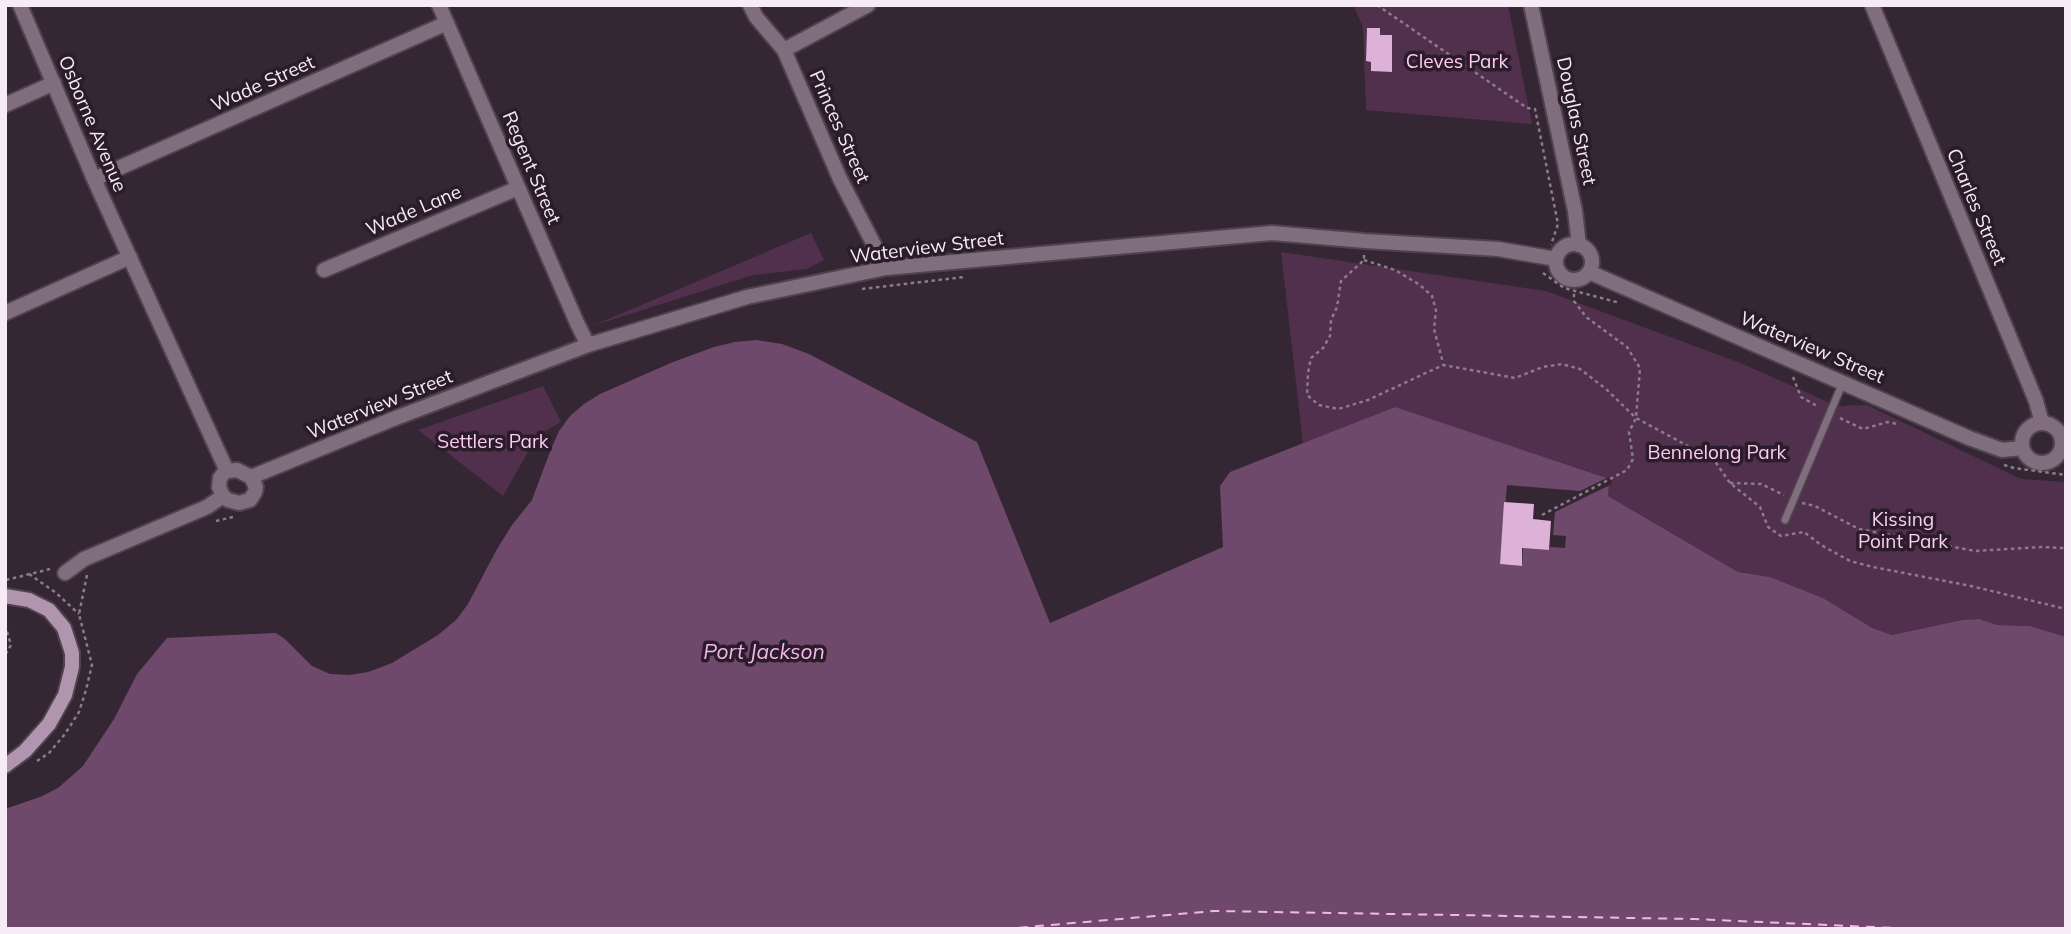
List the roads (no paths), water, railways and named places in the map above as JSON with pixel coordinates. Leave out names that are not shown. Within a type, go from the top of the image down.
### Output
[{"type":"main road","points":[[5,596],[39,604],[49,610],[64,628],[69,640],[72,667],[65,695],[49,724],[25,751],[5,766]]},
{"type":"street","name":"Osborne Avenue","points":[[20,5],[94,179],[227,471]]},
{"type":"street","name":"Regent Street","points":[[439,5],[588,345]]},
{"type":"street","name":"Princes Street","points":[[750,5],[756,17],[784,50],[840,179],[886,268]]},
{"type":"street","points":[[784,50],[868,5]]},
{"type":"street","name":"Douglas Street","points":[[1531,5],[1575,211],[1579,245]]},
{"type":"street","name":"Charles Street","points":[[1872,5],[2036,401],[2042,423]]},
{"type":"street","name":"Wade Street","points":[[94,179],[447,23]]},
{"type":"street","points":[[5,105],[54,83]]},
{"type":"street","name":"Wade Lane","points":[[324,270],[518,188]]},
{"type":"street","name":"Waterview Street","points":[[251,477],[393,419],[588,345],[747,297],[886,268],[1272,233],[1498,249],[1551,258]]},
{"type":"street","points":[[1579,245],[1584,247],[1592,261],[1586,276],[1576,281],[1564,278],[1551,258],[1562,248],[1579,245]]},
{"type":"street","points":[[5,313],[130,257]]},
{"type":"street","name":"Waterview Street","points":[[1589,272],[1986,445],[2002,450],[2022,448]]},
{"type":"street","points":[[2042,423],[2059,433],[2063,453],[2051,461],[2039,463],[2028,458],[2022,448],[2026,431],[2042,423]]},
{"type":"street","points":[[237,470],[251,477],[256,487],[250,500],[239,503],[223,496],[219,482],[227,471],[237,470]]},
{"type":"street","points":[[65,573],[84,559],[207,507],[223,496]]},
{"type":"lane","points":[[1784,520],[1844,382]]},
{"type":"water","name":"Port Jackson","points":[[756,340],[782,344],[809,354],[977,442],[1050,623],[1223,547],[1220,486],[1230,472],[1395,407],[1609,479],[1608,496],[1738,572],[1770,577],[1823,598],[1872,628],[1892,635],[1979,619],[1997,625],[2030,626],[2066,637],[2066,929],[5,929],[5,809],[58,788],[83,766],[114,719],[137,674],[167,638],[276,633],[312,666],[330,674],[368,672],[392,663],[438,635],[456,620],[468,604],[497,549],[532,500],[559,431],[570,416],[600,394],[673,362],[714,347]]},
{"type":"park label","name":"Cleves Park","points":[[1457,62]]},
{"type":"park label","name":"Settlers Park","points":[[493,442]]},
{"type":"park label","name":"Bennelong Park","points":[[1717,453]]},
{"type":"park label","name":"Kissing Point Park","points":[[1903,531]]}]
